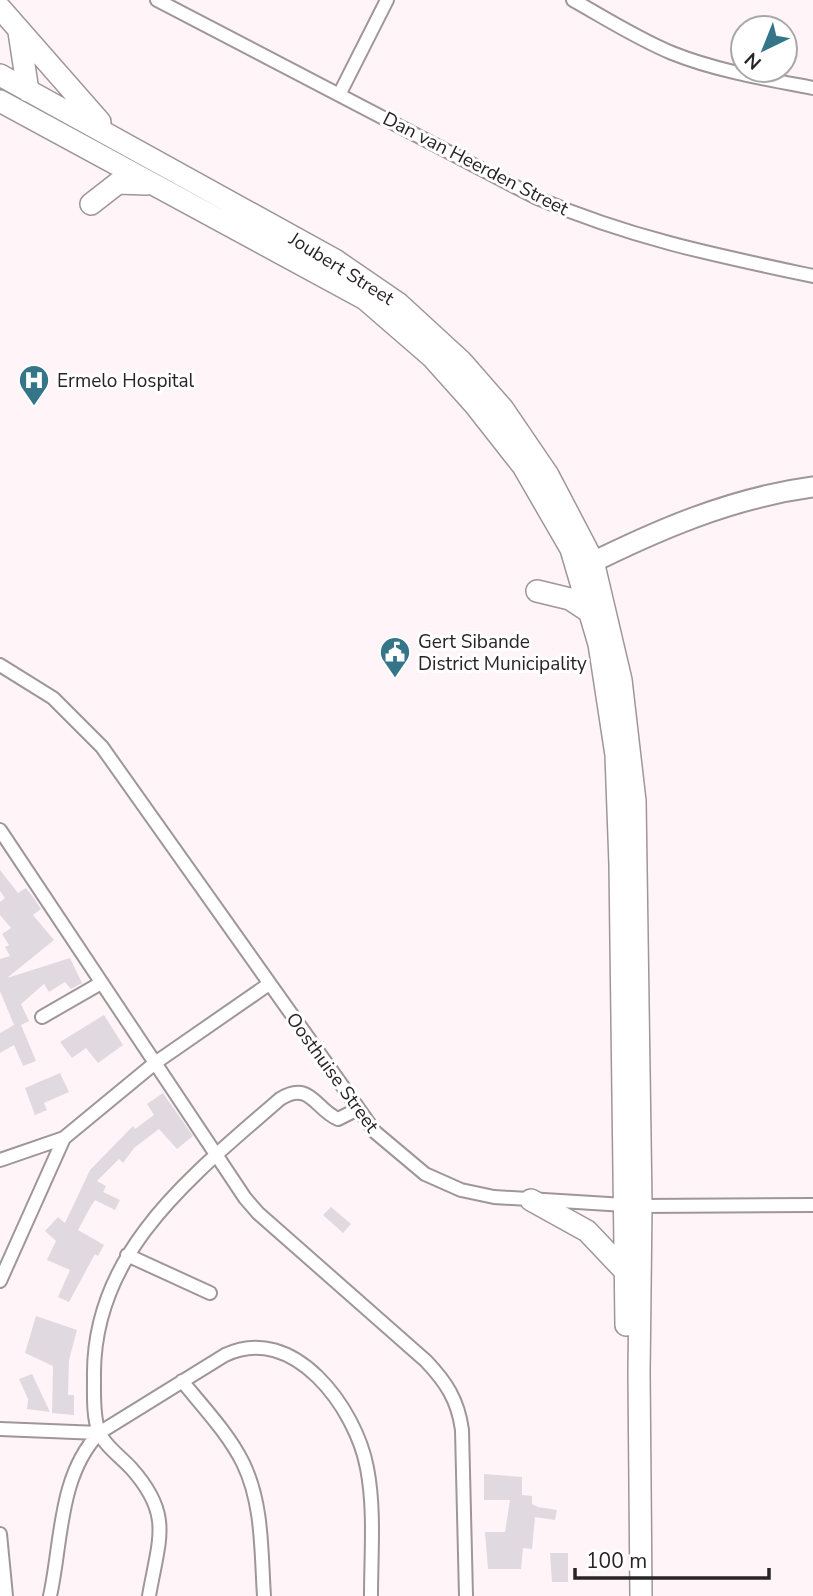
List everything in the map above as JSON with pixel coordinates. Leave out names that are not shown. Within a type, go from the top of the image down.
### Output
[{"type":"highway","points":[[0,8],[109,133]]},
{"type":"highway","points":[[19,32],[28,91]]},
{"type":"highway","name":"Joubert Street","points":[[0,75],[335,260],[422,323],[461,361],[523,437],[573,518],[586,565]]},
{"type":"highway","name":"Joubert Street","points":[[0,101],[350,289],[410,337],[457,383],[523,466],[586,565]]},
{"type":"highway","points":[[91,204],[118,183],[152,184]]},
{"type":"highway","points":[[586,565],[591,613],[599,644],[616,755],[639,1373],[642,1596]]},
{"type":"highway","points":[[586,565],[616,652],[632,753],[637,845],[633,1206],[624,1270],[628,1596]]},
{"type":"highway","points":[[537,591],[570,599],[591,613]]},
{"type":"highway","points":[[531,1200],[587,1231],[624,1270]]},
{"type":"main road","points":[[586,565],[696,516],[754,498],[813,487]]},
{"type":"street","name":"Dan van Heerden Street","points":[[157,0],[537,198],[598,224],[667,245],[813,276]]},
{"type":"street","points":[[340,93],[387,0]]},
{"type":"street","points":[[573,0],[644,39],[695,61],[742,74],[813,88]]},
{"type":"street","name":"Oosthuise Street","points":[[0,665],[53,698],[102,747],[358,1109],[389,1147],[425,1174],[461,1190],[531,1200],[633,1206],[813,1205]]},
{"type":"street","points":[[0,830],[258,1213],[426,1361],[454,1397],[462,1430],[466,1596]]},
{"type":"street","points":[[42,1017],[101,983]]},
{"type":"street","points":[[0,1160],[64,1138],[155,1063],[269,984]]},
{"type":"street","points":[[149,1596],[159,1540],[159,1509],[142,1481],[99,1433],[94,1391],[95,1334],[107,1297],[127,1255],[167,1203],[216,1154],[292,1092],[307,1095],[335,1119],[344,1118],[358,1109]]},
{"type":"street","points":[[0,1281],[64,1138]]},
{"type":"street","points":[[127,1255],[210,1293]]},
{"type":"street","points":[[50,1596],[66,1499],[84,1453],[99,1433],[236,1349],[263,1345],[293,1357],[322,1382],[344,1411],[367,1464],[370,1485],[371,1596]]},
{"type":"street","points":[[182,1381],[222,1430],[244,1464],[258,1514],[264,1596]]},
{"type":"street","points":[[0,1429],[99,1433]]},
{"type":"street","points":[[0,1534],[6,1596]]},
{"type":"building","points":[[0,870],[18,893],[26,888],[33,897],[41,909],[33,915],[54,940],[7,978],[70,958],[82,983],[71,989],[65,982],[49,992],[44,984],[21,1004],[29,1021],[21,1025],[36,1061],[23,1066],[14,1045],[0,1053],[0,1033],[14,1025],[0,991],[0,959],[10,956],[5,947],[9,945],[2,934],[11,928],[0,915],[0,902],[5,898],[0,891]]},
{"type":"building","points":[[104,1015],[123,1045],[98,1063],[86,1048],[72,1058],[60,1042]]},
{"type":"building","points":[[60,1073],[69,1092],[44,1103],[47,1110],[35,1115],[25,1088]]},
{"type":"building","points":[[163,1093],[193,1136],[177,1149],[159,1129],[134,1148],[123,1163],[119,1159],[97,1181],[106,1186],[103,1192],[120,1200],[115,1210],[95,1200],[91,1206],[78,1230],[104,1245],[98,1256],[95,1254],[69,1302],[58,1297],[70,1270],[47,1260],[56,1241],[45,1231],[58,1217],[65,1223],[90,1170],[133,1126],[135,1129],[154,1115],[147,1104]]},
{"type":"building","points":[[331,1207],[351,1224],[343,1233],[323,1215]]},
{"type":"building","points":[[36,1316],[77,1330],[69,1360],[68,1395],[74,1395],[74,1415],[52,1413],[53,1366],[25,1353]]},
{"type":"building","points":[[32,1374],[50,1412],[27,1409],[28,1399],[19,1379]]},
{"type":"building","points":[[484,1474],[522,1477],[522,1495],[532,1496],[532,1504],[538,1507],[557,1510],[555,1520],[535,1517],[532,1549],[523,1548],[521,1569],[488,1569],[485,1532],[505,1532],[510,1500],[484,1500]]},
{"type":"building","points":[[550,1553],[568,1553],[568,1582],[552,1582]]},
{"type":"place","name":"Ermelo Hospital","points":[[34,407]]},
{"type":"place","name":"Gert Sibande District Municipality","points":[[395,679]]}]
